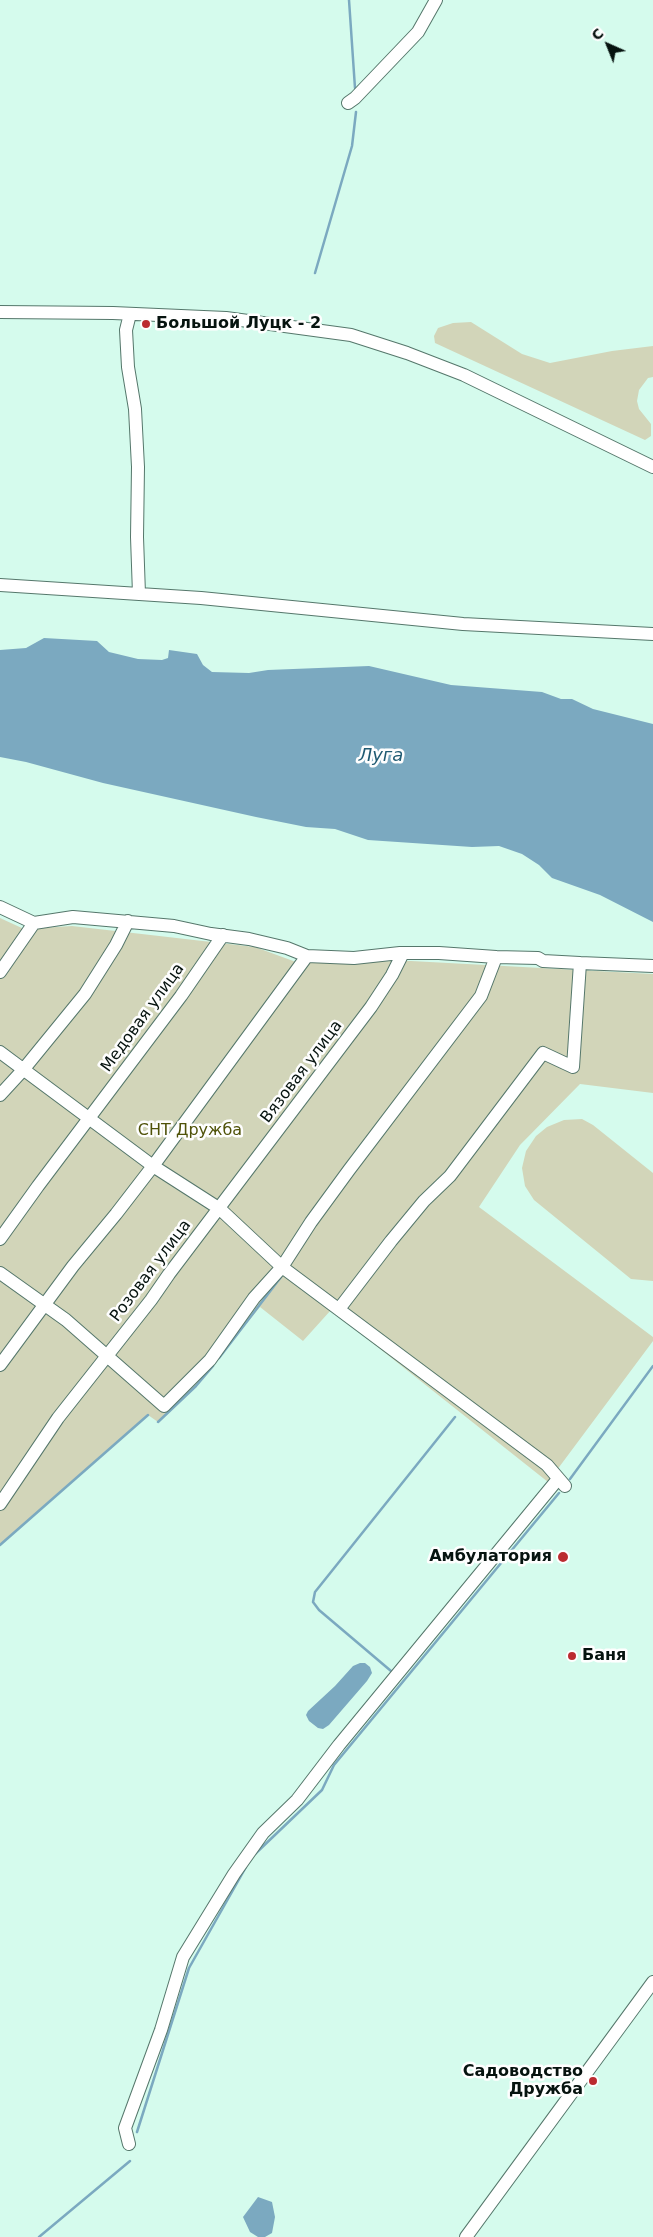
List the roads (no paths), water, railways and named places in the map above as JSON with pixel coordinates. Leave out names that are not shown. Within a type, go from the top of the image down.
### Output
[{"type":"street","points":[[348,103],[362,92],[418,32],[436,0]]},
{"type":"street","points":[[0,312],[226,318],[351,335],[407,353],[464,375],[653,467]]},
{"type":"street","points":[[130,314],[126,330],[128,367],[136,418],[139,594]]},
{"type":"street","points":[[0,585],[201,598],[463,624],[653,634]]},
{"type":"street","points":[[0,907],[34,923],[73,917],[174,926],[287,948],[307,956],[354,958],[403,953],[439,953],[538,958],[543,961],[653,966]]},
{"type":"street","points":[[0,1095],[85,994],[116,945],[128,921]]},
{"type":"street","points":[[0,972],[34,923]]},
{"type":"street","name":"Медовая улица","points":[[0,1239],[181,996],[223,936]]},
{"type":"street","name":"Вязовая улица","points":[[220,1208],[371,1007],[392,975],[403,953]]},
{"type":"street","points":[[0,1366],[44,1304],[153,1166],[307,956]]},
{"type":"street","points":[[0,1273],[44,1304],[164,1406],[210,1360],[254,1298],[282,1267],[311,1222],[349,1170],[481,996],[496,957]]},
{"type":"street","points":[[340,1309],[424,1201],[450,1176],[543,1053],[573,1067],[580,963]]},
{"type":"street","points":[[0,1052],[153,1166],[220,1208],[282,1267],[547,1465],[561,1483],[339,1745],[297,1800],[263,1833],[234,1874],[183,1957],[160,2030],[125,2128],[129,2144]]},
{"type":"street","name":"Розовая улица","points":[[0,1504],[58,1418],[152,1300],[169,1274],[220,1208]]},
{"type":"street","points":[[466,2237],[653,1982]]},
{"type":"water","name":"Луга","points":[[44,638],[97,641],[109,652],[138,659],[162,660],[168,658],[169,650],[197,654],[203,665],[212,672],[249,673],[268,670],[369,666],[451,685],[542,692],[561,699],[572,699],[593,709],[653,724],[653,922],[600,895],[552,878],[539,865],[522,854],[499,846],[472,847],[368,840],[335,829],[306,827],[256,817],[103,783],[26,762],[0,757],[0,650],[26,648]]},
{"type":"water","points":[[365,1663],[370,1667],[372,1673],[367,1681],[329,1725],[323,1729],[318,1728],[309,1721],[306,1715],[308,1711],[353,1666]]},
{"type":"water","points":[[258,2197],[272,2202],[275,2217],[272,2233],[265,2237],[258,2237],[250,2232],[243,2217]]},
{"type":"waterway","points":[[349,0],[355,88]]},
{"type":"waterway","points":[[315,273],[352,146],[356,112]]},
{"type":"waterway","points":[[219,1358],[281,1277]]},
{"type":"waterway","points":[[158,1422],[196,1386],[213,1366]]},
{"type":"waterway","points":[[570,1479],[653,1366]]},
{"type":"waterway","points":[[0,1545],[148,1415]]},
{"type":"waterway","points":[[391,1671],[319,1610],[313,1602],[315,1592],[455,1417]]},
{"type":"waterway","points":[[255,1854],[322,1790],[334,1765],[559,1493]]},
{"type":"waterway","points":[[137,2132],[189,1968],[246,1867]]},
{"type":"waterway","points":[[39,2237],[130,2161]]},
{"type":"place","name":"Большой Луцк - 2","points":[[146,324]]},
{"type":"place","name":"Амбулатория","points":[[563,1557]]},
{"type":"place","name":"Баня","points":[[572,1656]]},
{"type":"place","name":"Садоводство Дружба","points":[[593,2081]]},
{"type":"park label","name":"СНТ Дружба","points":[[190,1131]]}]
